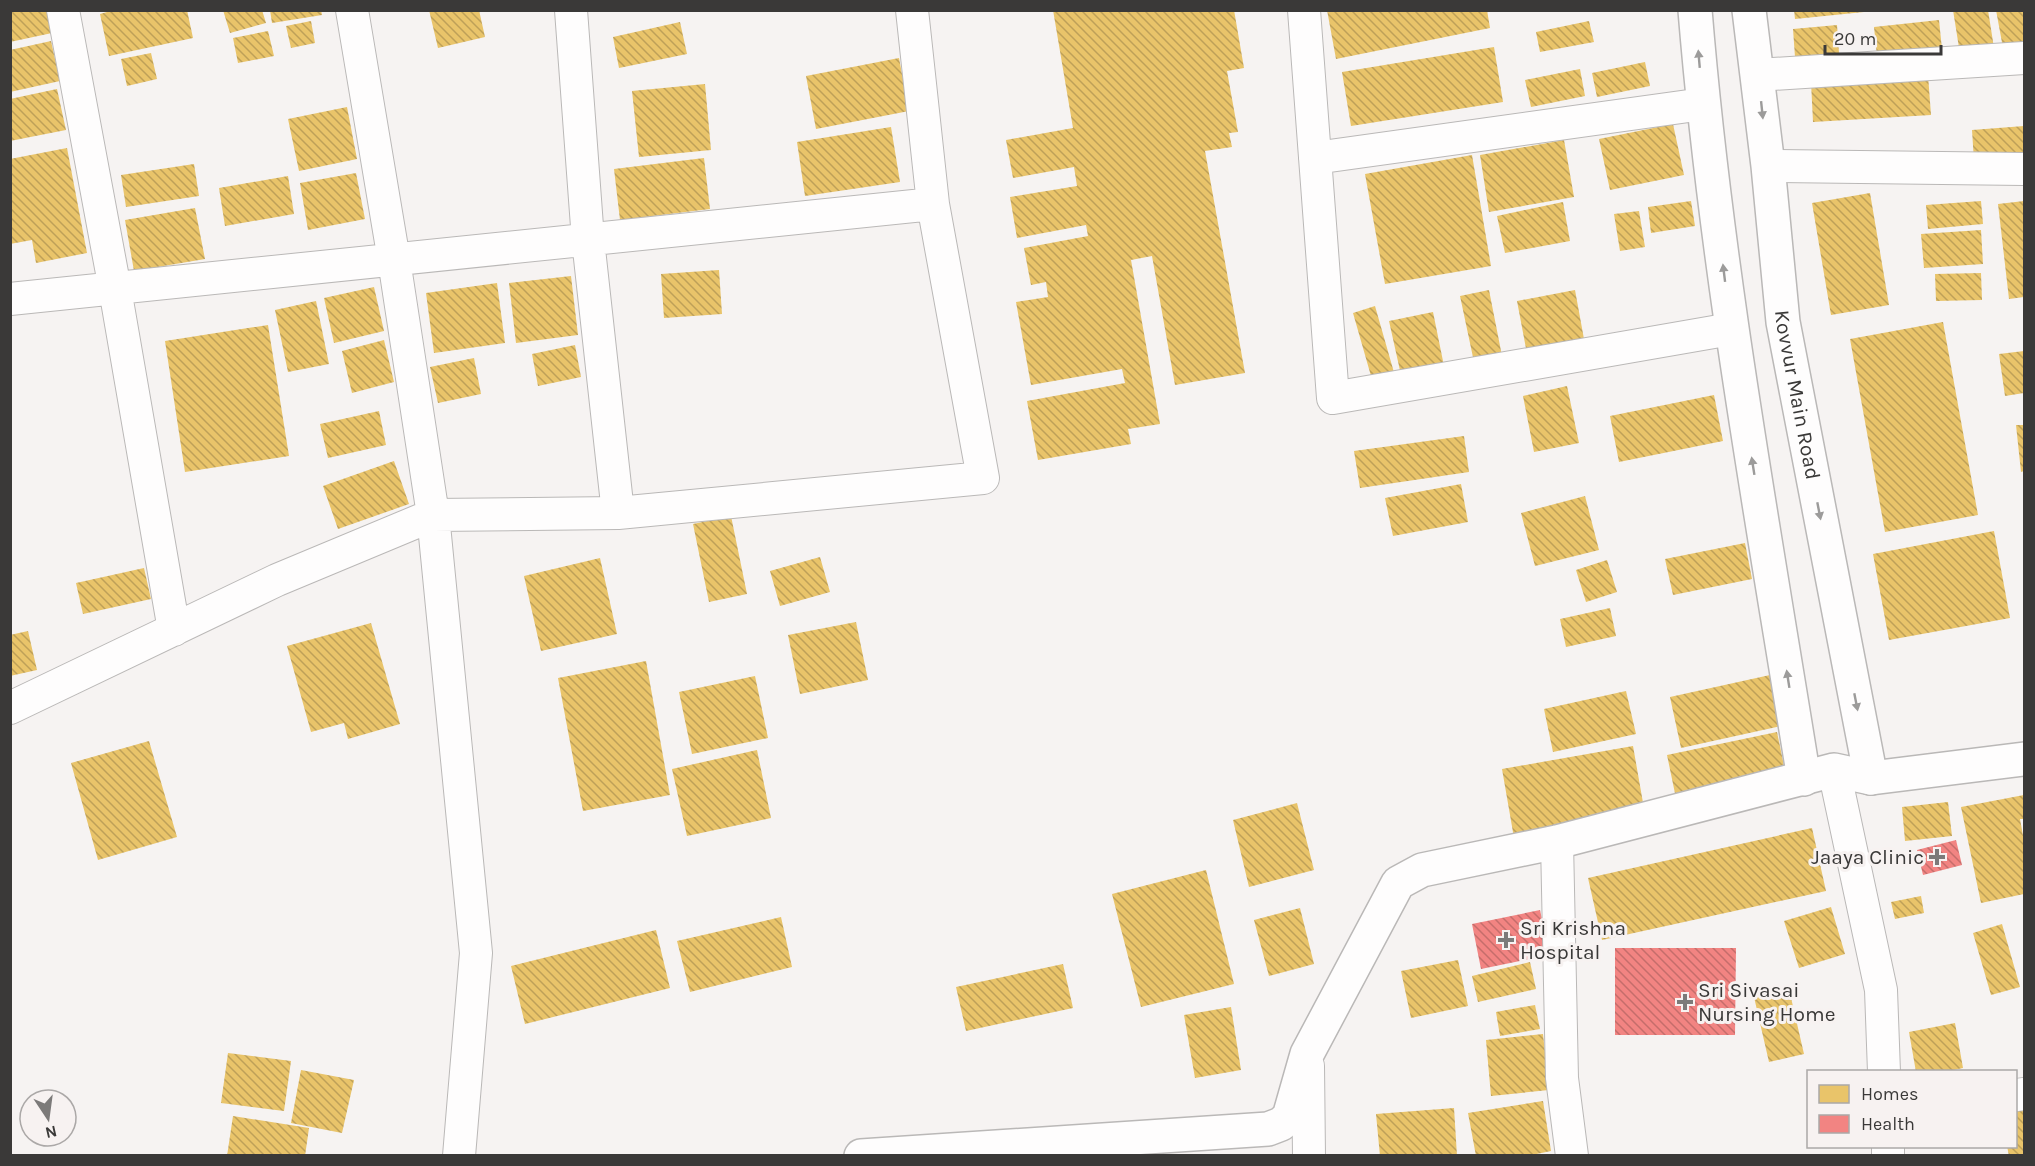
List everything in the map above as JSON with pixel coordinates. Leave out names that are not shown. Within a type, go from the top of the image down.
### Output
[{"type":"street","points":[[63,10],[115,289],[174,630]]},
{"type":"street","points":[[352,10],[433,514],[476,953],[459,1155]]},
{"type":"street","points":[[571,10],[588,240],[618,513]]},
{"type":"street","points":[[10,708],[277,580],[433,514],[618,513],[982,478],[933,204],[912,10]]},
{"type":"street","points":[[1304,10],[1333,398],[1731,329]]},
{"type":"street","points":[[1695,10],[1703,104],[1731,329],[1803,779]]},
{"type":"street","name":"Kovvur Main Road","points":[[1749,10],[1768,166],[1783,322],[1871,777]]},
{"type":"street","points":[[1757,75],[2025,58]]},
{"type":"street","points":[[1315,158],[1703,104]]},
{"type":"street","points":[[1768,166],[2025,169]]},
{"type":"street","points":[[10,299],[933,204]]},
{"type":"street","points":[[861,1155],[1268,1129],[1281,1124],[1289,1117],[1307,1054],[1398,883],[1422,870],[1557,842],[1834,770],[1871,777],[2025,759]]},
{"type":"street","points":[[1834,770],[1881,990],[1884,1070]]},
{"type":"street","points":[[1557,842],[1562,1078],[1572,1155]]},
{"type":"street","points":[[1307,1054],[1309,1155]]},
{"type":"building: Homes","points":[[10,10],[47,10],[52,33],[10,42]]},
{"type":"building: Homes","points":[[114,10],[187,10],[193,38],[109,56],[100,14]]},
{"type":"building: Homes","points":[[223,10],[262,10],[266,23],[230,33]]},
{"type":"building: Homes","points":[[270,10],[321,10],[322,15],[272,23]]},
{"type":"building: Homes","points":[[429,10],[479,10],[485,37],[438,48]]},
{"type":"building: Homes","points":[[1053,10],[1234,10],[1244,68],[1227,71],[1238,132],[1229,133],[1232,147],[1205,151],[1245,373],[1175,385],[1152,256],[1131,260],[1160,424],[1128,429],[1131,444],[1038,460],[1027,401],[1125,383],[1122,369],[1031,385],[1016,302],[1048,297],[1046,282],[1031,285],[1024,248],[1088,236],[1086,225],[1017,238],[1010,197],[1077,186],[1074,167],[1013,178],[1006,140],[1073,128]]},
{"type":"building: Homes","points":[[1327,10],[1487,10],[1490,28],[1336,59]]},
{"type":"building: Homes","points":[[1794,10],[1863,10],[1864,12],[1795,19]]},
{"type":"building: Homes","points":[[1953,10],[1988,10],[1994,48],[1960,54]]},
{"type":"building: Homes","points":[[1996,10],[2024,10],[2024,44],[2003,48]]},
{"type":"building: Homes","points":[[1939,20],[1943,59],[1878,66],[1874,27]]},
{"type":"building: Homes","points":[[311,21],[315,43],[291,48],[286,26]]},
{"type":"building: Homes","points":[[1589,21],[1594,42],[1540,52],[1536,32]]},
{"type":"building: Homes","points":[[680,22],[687,54],[619,68],[613,37]]},
{"type":"building: Homes","points":[[1837,25],[1839,53],[1795,57],[1793,29]]},
{"type":"building: Homes","points":[[268,31],[274,56],[238,63],[233,38]]},
{"type":"building: Homes","points":[[51,41],[60,81],[10,92],[10,50]]},
{"type":"building: Homes","points":[[1494,47],[1503,102],[1351,126],[1342,72]]},
{"type":"building: Homes","points":[[151,53],[157,79],[127,86],[121,59]]},
{"type":"building: Homes","points":[[899,58],[909,111],[816,129],[806,76]]},
{"type":"building: Homes","points":[[1645,62],[1650,86],[1597,97],[1592,73]]},
{"type":"building: Homes","points":[[1580,69],[1585,96],[1531,107],[1525,80]]},
{"type":"building: Homes","points":[[1928,75],[1931,115],[1813,122],[1811,82]]},
{"type":"building: Homes","points":[[705,84],[711,150],[639,157],[632,91]]},
{"type":"building: Homes","points":[[57,89],[66,130],[10,141],[10,99]]},
{"type":"building: Homes","points":[[347,107],[357,159],[299,171],[288,119]]},
{"type":"building: Homes","points":[[1673,124],[1684,175],[1610,190],[1599,139]]},
{"type":"building: Homes","points":[[2024,126],[2024,158],[1974,161],[1972,130]]},
{"type":"building: Homes","points":[[891,127],[900,182],[805,196],[797,142]]},
{"type":"building: Homes","points":[[1564,140],[1574,197],[1489,212],[1480,155]]},
{"type":"building: Homes","points":[[67,148],[87,253],[36,263],[32,240],[10,244],[10,159]]},
{"type":"building: Homes","points":[[1472,155],[1491,266],[1385,284],[1365,174]]},
{"type":"building: Homes","points":[[704,158],[710,209],[620,220],[614,169]]},
{"type":"building: Homes","points":[[194,164],[199,196],[126,207],[121,175]]},
{"type":"building: Homes","points":[[356,173],[365,219],[308,230],[300,183]]},
{"type":"building: Homes","points":[[288,176],[294,214],[225,226],[219,188]]},
{"type":"building: Homes","points":[[1870,193],[1889,305],[1831,315],[1812,203]]},
{"type":"building: Homes","points":[[1691,201],[1695,226],[1651,233],[1648,207]]},
{"type":"building: Homes","points":[[1981,201],[1983,224],[1928,229],[1926,205]]},
{"type":"building: Homes","points":[[2024,201],[2024,297],[2009,299],[1998,204]]},
{"type":"building: Homes","points":[[1563,202],[1570,241],[1505,253],[1497,216]]},
{"type":"building: Homes","points":[[195,208],[205,259],[134,271],[125,220]]},
{"type":"building: Homes","points":[[1639,211],[1645,247],[1620,251],[1614,214]]},
{"type":"building: Homes","points":[[1981,230],[1983,264],[1924,268],[1921,234]]},
{"type":"building: Homes","points":[[719,270],[722,314],[664,318],[661,274]]},
{"type":"building: Homes","points":[[1981,273],[1982,300],[1936,301],[1935,274]]},
{"type":"building: Homes","points":[[571,276],[578,335],[516,343],[509,283]]},
{"type":"building: Homes","points":[[497,283],[505,343],[434,353],[426,293]]},
{"type":"building: Homes","points":[[374,287],[384,331],[334,343],[324,298]]},
{"type":"building: Homes","points":[[1489,290],[1502,356],[1474,362],[1460,296]]},
{"type":"building: Homes","points":[[1575,290],[1586,350],[1528,359],[1517,301]]},
{"type":"building: Homes","points":[[316,301],[329,364],[288,372],[275,310]]},
{"type":"building: Homes","points":[[1375,306],[1395,376],[1373,383],[1353,313]]},
{"type":"building: Homes","points":[[1433,312],[1444,366],[1401,375],[1389,321]]},
{"type":"building: Homes","points":[[1943,322],[1978,515],[1885,532],[1850,339]]},
{"type":"building: Homes","points":[[268,325],[289,456],[185,472],[165,341]]},
{"type":"building: Homes","points":[[384,340],[394,382],[352,393],[342,351]]},
{"type":"building: Homes","points":[[575,345],[581,377],[538,386],[532,354]]},
{"type":"building: Homes","points":[[2024,351],[2024,393],[2005,396],[1999,354]]},
{"type":"building: Homes","points":[[474,358],[481,394],[438,403],[430,367]]},
{"type":"building: Homes","points":[[1567,386],[1579,443],[1534,452],[1523,396]]},
{"type":"building: Homes","points":[[1714,395],[1723,441],[1619,462],[1610,416]]},
{"type":"building: Homes","points":[[379,411],[386,445],[328,458],[320,424]]},
{"type":"building: Homes","points":[[2016,425],[2024,425],[2024,471],[2021,472]]},
{"type":"building: Homes","points":[[1464,436],[1469,472],[1360,488],[1354,451]]},
{"type":"building: Homes","points":[[394,461],[409,504],[338,529],[323,486]]},
{"type":"building: Homes","points":[[1461,484],[1468,522],[1393,536],[1385,498]]},
{"type":"building: Homes","points":[[1585,496],[1599,550],[1535,566],[1521,513]]},
{"type":"building: Homes","points":[[731,516],[747,594],[709,602],[693,524]]},
{"type":"building: Homes","points":[[1994,531],[2010,618],[1889,640],[1873,554]]},
{"type":"building: Homes","points":[[1745,543],[1752,579],[1673,595],[1665,559]]},
{"type":"building: Homes","points":[[820,557],[830,592],[780,606],[770,571]]},
{"type":"building: Homes","points":[[600,558],[617,634],[541,651],[524,576]]},
{"type":"building: Homes","points":[[1607,560],[1617,592],[1586,602],[1576,570]]},
{"type":"building: Homes","points":[[144,568],[151,599],[83,614],[76,583]]},
{"type":"building: Homes","points":[[1610,608],[1616,636],[1566,647],[1560,619]]},
{"type":"building: Homes","points":[[856,622],[868,680],[800,694],[788,635]]},
{"type":"building: Homes","points":[[371,623],[400,724],[348,739],[344,723],[311,732],[287,646]]},
{"type":"building: Homes","points":[[28,631],[37,670],[10,676],[10,635]]},
{"type":"building: Homes","points":[[646,661],[670,795],[583,811],[558,678]]},
{"type":"building: Homes","points":[[1770,675],[1781,726],[1681,748],[1670,697]]},
{"type":"building: Homes","points":[[755,676],[768,738],[692,754],[679,692]]},
{"type":"building: Homes","points":[[1626,691],[1636,734],[1553,752],[1544,709]]},
{"type":"building: Homes","points":[[1777,732],[1787,780],[1677,803],[1667,755]]},
{"type":"building: Homes","points":[[149,741],[177,837],[98,860],[71,763]]},
{"type":"building: Homes","points":[[1633,746],[1645,814],[1514,838],[1502,769]]},
{"type":"building: Homes","points":[[757,750],[771,818],[687,836],[672,769]]},
{"type":"building: Homes","points":[[2024,795],[2024,819],[2020,819],[2024,841],[2024,894],[1981,903],[1961,807]]},
{"type":"building: Homes","points":[[1948,802],[1952,836],[1905,841],[1902,807]]},
{"type":"building: Homes","points":[[1297,803],[1314,870],[1249,887],[1233,820]]},
{"type":"building: Homes","points":[[1812,828],[1826,891],[1602,940],[1588,878]]},
{"type":"building: Homes","points":[[1206,870],[1234,984],[1141,1007],[1112,894]]},
{"type":"building: Homes","points":[[1921,896],[1924,913],[1895,919],[1891,902]]},
{"type":"building: Homes","points":[[1831,907],[1845,954],[1799,968],[1784,921]]},
{"type":"building: Homes","points":[[1300,908],[1314,964],[1269,976],[1254,920]]},
{"type":"building: Homes","points":[[781,917],[792,967],[690,992],[677,941]]},
{"type":"building: Homes","points":[[2002,924],[2020,987],[1991,995],[1973,933]]},
{"type":"building: Homes","points":[[656,930],[670,988],[525,1024],[511,966]]},
{"type":"building: Homes","points":[[1458,960],[1468,1006],[1411,1018],[1401,971]]},
{"type":"building: Homes","points":[[1530,962],[1536,989],[1478,1002],[1472,976]]},
{"type":"building: Homes","points":[[1063,964],[1073,1008],[966,1031],[956,987]]},
{"type":"building: Homes","points":[[1789,989],[1804,1054],[1769,1062],[1754,997]]},
{"type":"building: Homes","points":[[1535,1005],[1540,1029],[1500,1036],[1496,1012]]},
{"type":"building: Homes","points":[[1231,1007],[1241,1070],[1195,1078],[1184,1015]]},
{"type":"building: Homes","points":[[1955,1023],[1963,1068],[1916,1070],[1909,1032]]},
{"type":"building: Homes","points":[[1543,1034],[1549,1090],[1491,1096],[1486,1040]]},
{"type":"building: Homes","points":[[228,1053],[291,1061],[284,1111],[221,1103]]},
{"type":"building: Homes","points":[[301,1070],[354,1080],[342,1133],[291,1123]]},
{"type":"building: Homes","points":[[1543,1101],[1551,1151],[1527,1156],[1476,1156],[1468,1113]]},
{"type":"building: Homes","points":[[2024,1105],[2024,1156],[2009,1156],[2007,1148],[2017,1148],[2017,1106]]},
{"type":"building: Homes","points":[[1454,1108],[1457,1156],[1380,1156],[1376,1114]]},
{"type":"building: Homes","points":[[233,1116],[309,1128],[305,1156],[227,1156]]},
{"type":"building: Health","points":[[1956,840],[1962,865],[1923,875],[1917,850]]},
{"type":"building: Health","points":[[1540,910],[1550,955],[1481,969],[1472,924]]},
{"type":"building: Health","points":[[1615,948],[1736,948],[1735,1035],[1615,1035]]},
{"type":"place","name":"Jaaya Clinic","points":[[1937,857]]},
{"type":"place","name":"Sri Krishna Hospital","points":[[1506,940]]},
{"type":"place","name":"Sri Sivasai Nursing Home","points":[[1685,1002]]}]
